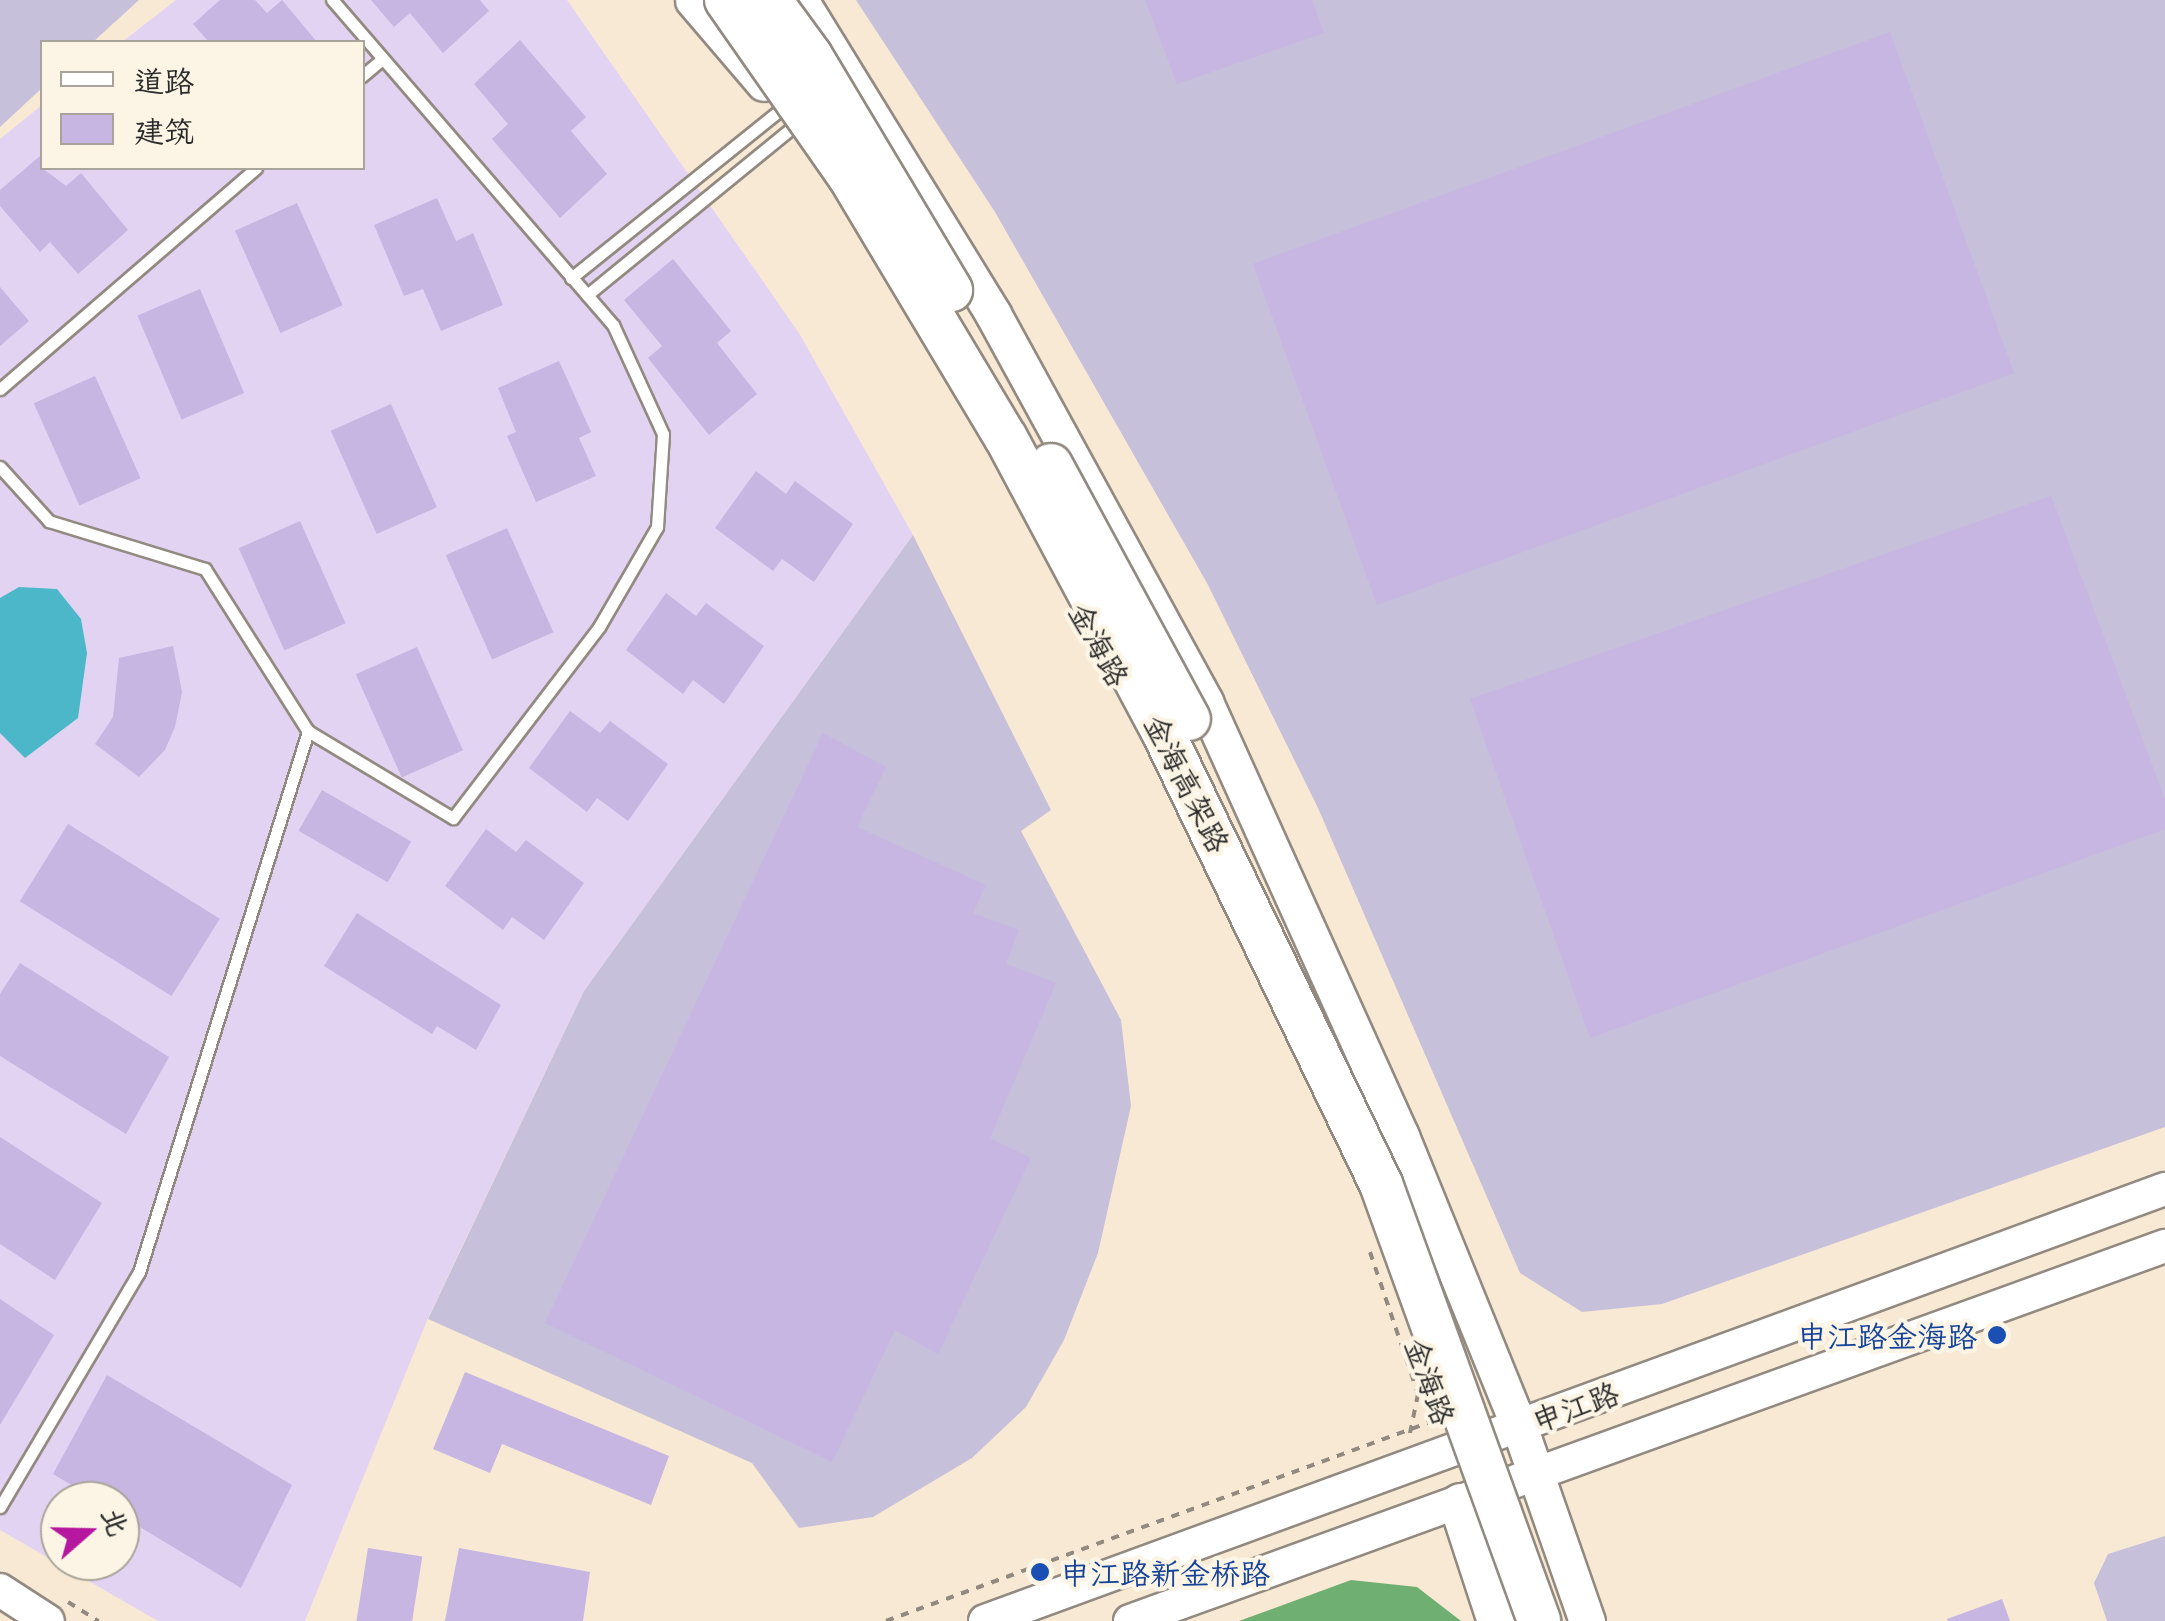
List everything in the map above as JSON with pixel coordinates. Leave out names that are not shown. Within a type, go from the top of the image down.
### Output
[{"type":"highway","name":"金海高架路","points":[[726,0],[849,176],[1006,438],[1162,730],[1374,1166],[1539,1621]]},
{"type":"highway","name":"金海高架路","points":[[770,0],[916,230],[1106,560],[1195,731],[1390,1138],[1570,1621]]},
{"type":"highway","points":[[799,9],[863,100]]},
{"type":"highway","points":[[1467,1503],[1499,1621]]},
{"type":"main road","name":"金海路","points":[[693,0],[791,115],[1122,683],[1231,890],[1344,1141],[1456,1449],[1467,1503],[1514,1621]]},
{"type":"main road","name":"金海路","points":[[863,100],[993,314],[1206,702],[1401,1136],[1519,1426],[1587,1621]]},
{"type":"main road","name":"申江路","points":[[985,1621],[2165,1188]]},
{"type":"main road","name":"申江路","points":[[1130,1621],[1537,1478],[2165,1246]]},
{"type":"main road","points":[[0,1590],[48,1621]]},
{"type":"lane","points":[[332,0],[365,40]]},
{"type":"lane","points":[[0,466],[49,521],[205,569],[308,732],[453,818],[599,627],[657,527],[663,434],[613,326],[365,40]]},
{"type":"lane","points":[[365,73],[381,60]]},
{"type":"lane","points":[[572,278],[791,115]]},
{"type":"lane","points":[[587,295],[791,115]]},
{"type":"lane","points":[[0,389],[254,170]]},
{"type":"lane","points":[[0,1507],[139,1272],[308,732]]},
{"type":"path","points":[[886,1621],[1407,1432],[1418,1394],[1368,1247]]},
{"type":"shaded area","points":[[0,0],[139,0],[95,40],[40,40],[40,90],[0,127]]},
{"type":"shaded area","points":[[176,0],[567,0],[799,333],[913,535],[584,991],[428,1318],[305,1621],[158,1621],[89,1581],[140,1581],[140,1481],[40,1481],[40,1553],[0,1530],[0,139],[40,107],[40,170],[365,170],[365,40],[125,40]]},
{"type":"shaded area","points":[[856,0],[2165,0],[2165,1127],[1662,1304],[1582,1312],[1520,1273],[1318,808],[1207,583],[995,212]]},
{"type":"shaded area","points":[[913,535],[1051,810],[1021,831],[1121,1020],[1131,1106],[1098,1253],[1064,1340],[1026,1407],[972,1458],[873,1517],[799,1528],[752,1463],[428,1319],[584,991]]},
{"type":"shaded area","points":[[2165,1536],[2165,1621],[2107,1621],[2094,1583],[2108,1554]]},
{"type":"green space","points":[[1351,1580],[1417,1587],[1461,1621],[1239,1621]]},
{"type":"water","points":[[19,587],[57,589],[81,619],[87,653],[78,718],[25,758],[0,733],[0,598]]},
{"type":"building","points":[[220,0],[255,0],[267,13],[282,0],[315,40],[207,40],[193,24]]},
{"type":"building","points":[[371,0],[480,0],[489,11],[443,53],[410,13],[394,27]]},
{"type":"building","points":[[1145,0],[1312,0],[1324,33],[1177,84]]},
{"type":"building","points":[[1890,32],[2014,373],[1377,605],[1253,264]]},
{"type":"building","points":[[520,40],[586,117],[571,131],[607,174],[560,218],[492,139],[508,124],[474,84]]},
{"type":"building","points":[[40,156],[40,170],[66,186],[81,173],[128,230],[78,274],[50,242],[40,252],[0,206],[0,190]]},
{"type":"building","points":[[437,198],[456,241],[473,233],[503,305],[441,331],[423,289],[404,296],[374,225]]},
{"type":"building","points":[[297,203],[343,305],[280,333],[235,231]]},
{"type":"building","points":[[673,259],[731,331],[717,343],[757,394],[709,435],[648,358],[662,346],[624,300]]},
{"type":"building","points":[[0,287],[29,321],[0,346]]},
{"type":"building","points":[[200,289],[244,393],[182,420],[137,316]]},
{"type":"building","points":[[559,361],[591,432],[579,438],[596,476],[536,502],[507,436],[516,432],[498,388]]},
{"type":"building","points":[[95,376],[141,478],[79,506],[34,403]]},
{"type":"building","points":[[391,404],[437,507],[377,534],[331,431]]},
{"type":"building","points":[[756,471],[786,494],[795,481],[853,524],[814,582],[782,559],[773,571],[715,528]]},
{"type":"building","points":[[2051,496],[2165,799],[2165,829],[1590,1038],[1470,699]]},
{"type":"building","points":[[300,521],[346,623],[284,651],[239,548]]},
{"type":"building","points":[[507,528],[553,632],[492,659],[446,555]]},
{"type":"building","points":[[666,593],[696,616],[706,603],[764,646],[724,704],[693,680],[683,694],[626,650]]},
{"type":"building","points":[[173,646],[182,692],[175,727],[165,750],[139,777],[95,744],[113,717],[119,658]]},
{"type":"building","points":[[417,647],[463,750],[402,777],[356,674]]},
{"type":"building","points":[[570,711],[600,733],[610,721],[668,764],[628,821],[597,798],[587,812],[529,768]]},
{"type":"building","points":[[823,733],[886,767],[857,827],[986,885],[973,913],[1019,930],[1006,964],[1056,983],[990,1138],[1031,1158],[938,1354],[895,1330],[832,1462],[545,1323]]},
{"type":"building","points":[[322,790],[411,842],[388,882],[298,831]]},
{"type":"building","points":[[68,824],[220,919],[172,996],[20,901]]},
{"type":"building","points":[[486,829],[516,852],[526,840],[584,883],[544,940],[512,917],[503,930],[445,886]]},
{"type":"building","points":[[357,913],[501,1005],[476,1050],[437,1026],[432,1034],[324,966]]},
{"type":"building","points":[[20,963],[169,1057],[126,1134],[0,1056],[0,994]]},
{"type":"building","points":[[0,1137],[102,1203],[55,1280],[0,1244]]},
{"type":"building","points":[[0,1299],[54,1335],[0,1425]]},
{"type":"building","points":[[465,1372],[669,1456],[651,1505],[502,1444],[490,1473],[433,1449]]},
{"type":"building","points":[[107,1375],[292,1485],[241,1588],[140,1527],[140,1481],[65,1481],[53,1474]]},
{"type":"building","points":[[368,1548],[422,1557],[412,1621],[356,1621]]},
{"type":"building","points":[[459,1548],[590,1572],[583,1621],[445,1621]]},
{"type":"building","points":[[2002,1599],[2010,1621],[1947,1619]]},
{"type":"place","name":"申江路金海路","points":[[1997,1335]]},
{"type":"place","name":"申江路新金桥路","points":[[1040,1572]]}]
